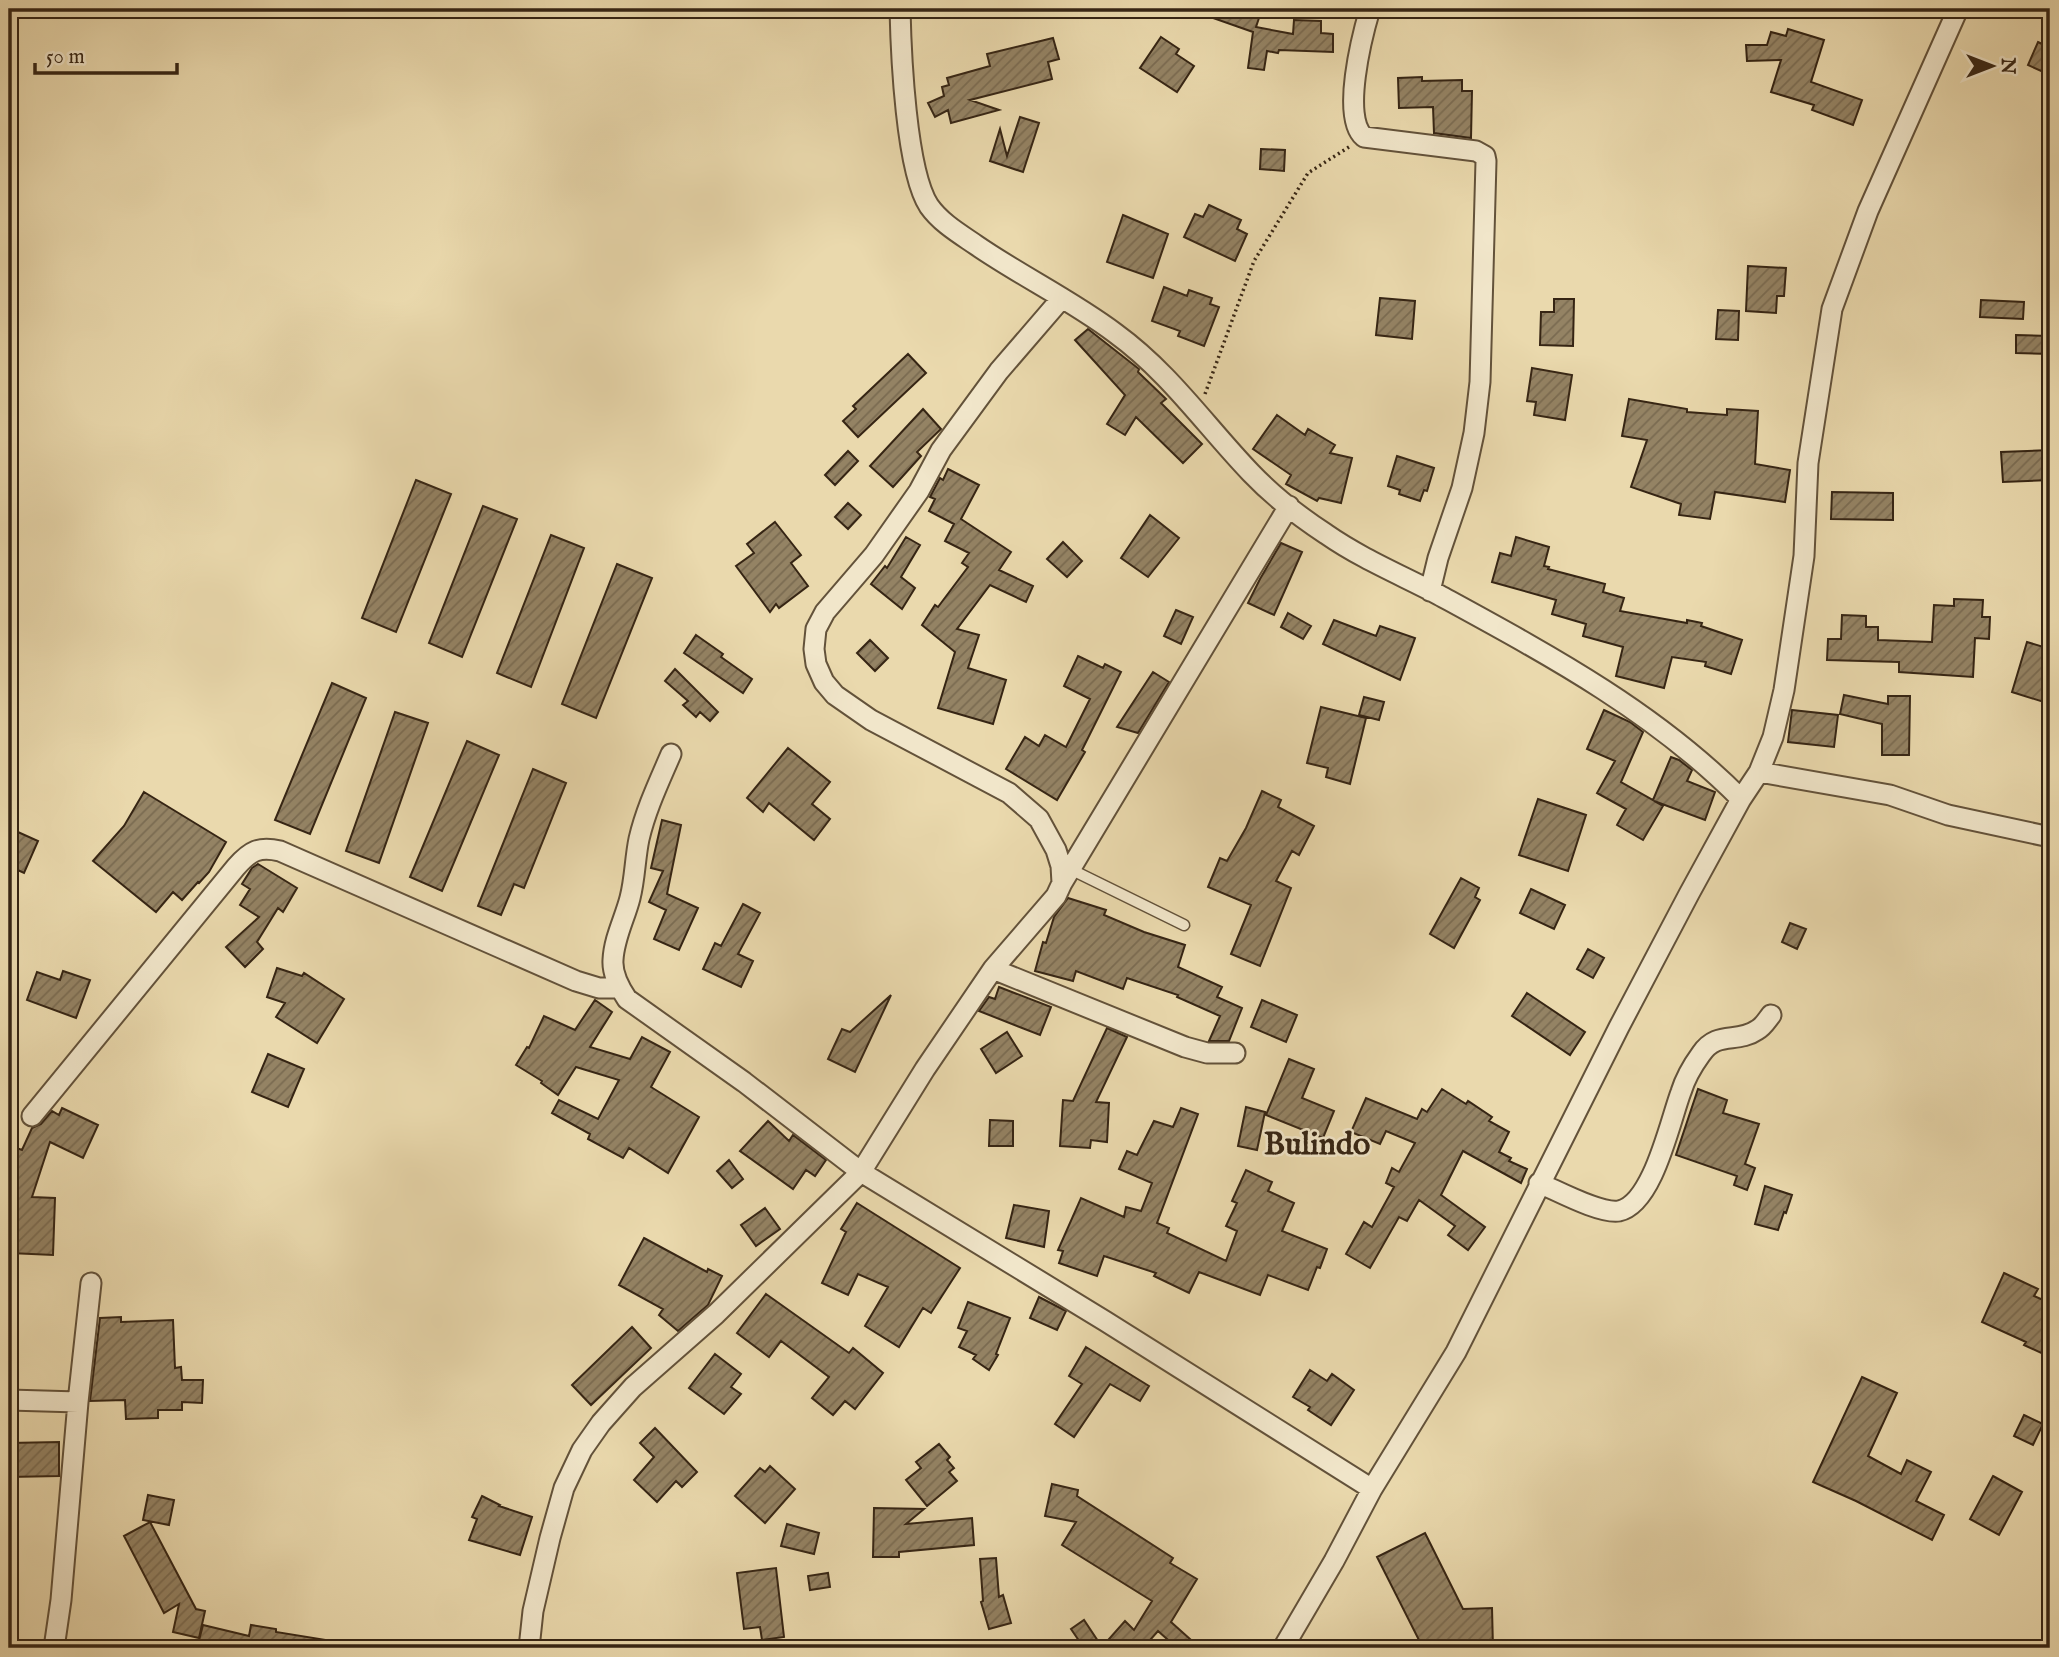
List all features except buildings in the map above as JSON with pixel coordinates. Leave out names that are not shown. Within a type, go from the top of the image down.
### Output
[{"type":"street","points":[[900,9],[902,60],[911,138],[921,192],[931,209],[947,225],[1008,267],[1098,320],[1152,362],[1252,474],[1328,536],[1546,654],[1616,696],[1712,769],[1741,799]]},
{"type":"street","points":[[1370,9],[1354,77],[1355,122],[1359,133],[1364,137],[1476,151],[1485,156],[1480,382],[1474,433],[1462,488],[1438,558],[1430,591]]},
{"type":"street","points":[[1283,1648],[1372,1489],[1457,1352],[1539,1183],[1689,894],[1741,799],[1759,772],[1773,737],[1784,690],[1804,556],[1808,463],[1832,309],[1868,211],[1958,9]]},
{"type":"street","points":[[1061,299],[999,371],[941,450],[919,491],[874,555],[825,612],[816,629],[814,649],[816,664],[824,682],[835,695],[871,720],[1009,793],[1039,819],[1066,876]]},
{"type":"street","points":[[529,1648],[533,1611],[550,1538],[564,1488],[582,1450],[601,1423],[633,1387],[716,1314],[861,1172],[925,1069],[993,970],[1056,895],[1289,506]]},
{"type":"street","points":[[671,754],[647,812],[639,840],[631,894],[616,941],[613,961],[619,988],[627,999],[744,1082],[861,1172],[1372,1489]]},
{"type":"street","points":[[1759,772],[1890,795],[1948,815],[2050,837]]},
{"type":"street","points":[[32,1116],[236,867],[256,849],[280,851],[576,981],[599,988],[619,988]]},
{"type":"street","points":[[993,970],[1185,1047],[1207,1053],[1235,1052]]},
{"type":"street","points":[[1539,1183],[1600,1208],[1617,1211],[1631,1207],[1652,1177],[1682,1089],[1701,1054],[1716,1040],[1758,1030],[1772,1015]]},
{"type":"street","points":[[54,1648],[61,1600],[91,1283]]},
{"type":"street","points":[[9,1400],[78,1402]]},
{"type":"lane","points":[[1066,876],[1184,925]]},
{"type":"path","points":[[1198,412],[1254,261],[1308,173],[1364,137]]},
{"type":"district","name":"Bulindo","points":[[1317,1145]]}]
